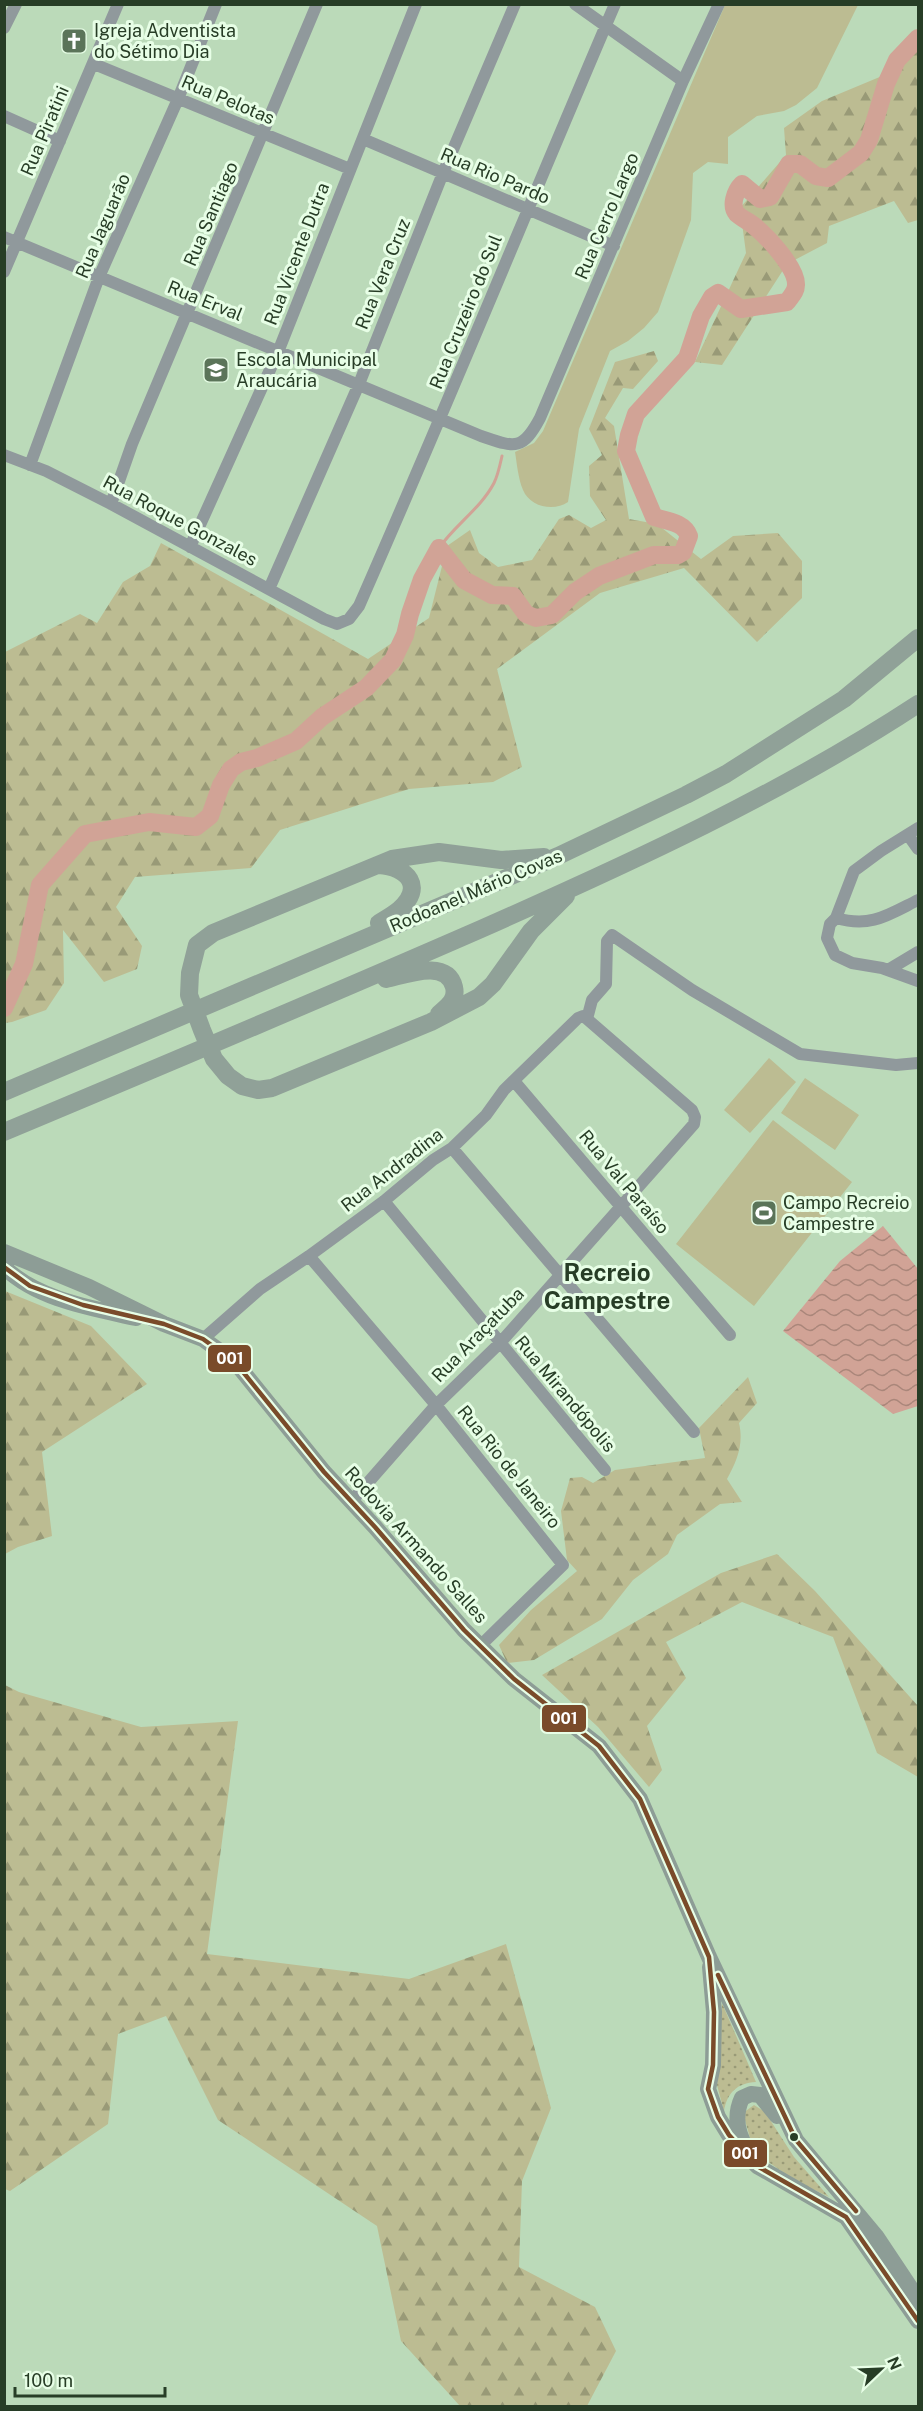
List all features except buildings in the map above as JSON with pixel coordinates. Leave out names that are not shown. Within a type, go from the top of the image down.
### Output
[{"type":"highway","name":"Rodoanel Mário Covas","points":[[4,1092],[558,856],[634,821],[726,774],[844,699],[918,638]]},
{"type":"highway","name":"Rodoanel Mário Covas","points":[[4,1132],[344,989],[642,856],[756,798],[918,704]]},
{"type":"highway","points":[[558,856],[501,860],[439,852],[400,857],[374,865],[213,933],[197,945],[193,956],[189,995],[214,1059],[228,1076],[242,1086],[258,1090],[287,1084],[431,1022],[479,997],[493,984],[531,931],[575,887]]},
{"type":"highway","points":[[339,949],[399,910],[408,900],[412,890],[410,880],[404,871],[392,866],[374,865]]},
{"type":"highway","points":[[344,989],[422,971],[438,971],[447,975],[453,984],[455,995],[451,1004],[431,1022]]},
{"type":"main road","name":"Rodovia Armando Salles","points":[[4,1253],[89,1287],[164,1324],[203,1339],[236,1362],[351,1502],[480,1646],[514,1679],[599,1746],[640,1800],[710,1957],[796,2140],[876,2236],[918,2299]]},
{"type":"main road","points":[[4,1266],[28,1262]]},
{"type":"main road","points":[[4,1266],[30,1286],[40,1290],[82,1305],[164,1324]]},
{"type":"main road","name":"Rodovia Armando Salles","points":[[710,1957],[714,2012],[713,2065],[708,2089],[718,2117],[729,2135],[757,2166],[846,2217],[918,2321]]},
{"type":"main road","points":[[757,2166],[743,2144],[738,2127],[736,2111],[742,2098],[752,2094],[760,2095],[796,2140]]},
{"type":"street","points":[[4,28],[16,4]]},
{"type":"street","name":"Rua Piratini","points":[[4,272],[118,4]]},
{"type":"street","name":"Rua Jaguarão","points":[[30,465],[99,277],[178,99],[216,4]]},
{"type":"street","name":"Rua Santiago","points":[[111,504],[132,444],[316,4]]},
{"type":"street","name":"Rua Vera Cruz","points":[[269,589],[359,384],[443,173],[515,4]]},
{"type":"street","points":[[575,4],[683,81]]},
{"type":"street","name":"Rua Cruzeiro do Sul","points":[[337,624],[349,618],[359,606],[441,419],[615,4]]},
{"type":"street","name":"Rua Cerro Largo","points":[[527,440],[540,418],[683,81],[719,4]]},
{"type":"street","name":"Rua Vicente Dutra","points":[[190,547],[278,352],[413,6]]},
{"type":"street","name":"Rua Pelotas","points":[[94,64],[350,169]]},
{"type":"street","points":[[4,116],[60,141]]},
{"type":"street","name":"Rua Rio Pardo","points":[[363,139],[614,246]]},
{"type":"street","name":"Rua Erval","points":[[4,237],[441,419],[504,443],[519,444],[527,440]]},
{"type":"street","points":[[4,249],[17,242]]},
{"type":"street","name":"Rua Roque Gonzales","points":[[4,455],[111,504],[337,624]]},
{"type":"street","points":[[918,849],[913,832],[880,851],[854,872],[836,918],[830,924],[827,938],[835,955],[852,963],[888,970],[918,981]]},
{"type":"street","points":[[836,918],[854,923],[881,919],[918,900]]},
{"type":"street","points":[[587,1020],[592,1000],[606,984],[607,941],[612,935],[692,990],[800,1054],[896,1065],[918,1063]]},
{"type":"street","points":[[888,970],[918,952]]},
{"type":"street","name":"Rua Andradina","points":[[203,1339],[260,1289],[384,1201],[433,1160],[452,1148],[486,1115],[504,1090],[578,1018],[583,1016],[587,1020]]},
{"type":"street","name":"Rua Araçatuba","points":[[351,1502],[436,1405],[500,1343],[694,1124],[692,1110],[587,1020]]},
{"type":"street","name":"Rua Val Paraíso","points":[[514,1081],[730,1335]]},
{"type":"street","points":[[452,1148],[694,1432]]},
{"type":"street","name":"Rua Mirandópolis","points":[[384,1201],[605,1470]]},
{"type":"street","name":"Rua Rio de Janeiro","points":[[309,1256],[436,1405],[563,1564],[480,1646]]},
{"type":"green space","points":[[725,5],[858,5],[817,88],[796,105],[784,111],[757,116],[728,137],[728,164],[708,162],[693,173],[691,220],[658,312],[628,341],[610,351],[579,429],[568,502],[556,507],[537,504],[526,496],[523,490],[515,452],[534,443],[543,431]]},
{"type":"green space","points":[[918,47],[918,220],[908,223],[894,201],[829,226],[827,243],[787,264],[722,365],[695,362],[746,253],[740,208],[786,155],[784,128],[822,101],[894,71]]},
{"type":"green space","points":[[654,351],[658,361],[633,389],[623,388],[605,418],[614,426],[629,519],[657,524],[701,559],[733,536],[778,533],[802,561],[802,598],[757,642],[684,568],[600,593],[497,669],[522,767],[493,782],[409,789],[280,830],[251,868],[135,877],[116,907],[142,946],[137,969],[104,982],[63,930],[64,983],[46,1010],[5,1023],[5,652],[80,614],[97,623],[123,582],[150,566],[161,543],[368,659],[429,618],[447,546],[470,530],[479,553],[498,567],[532,560],[559,519],[569,515],[591,528],[606,520],[590,496],[589,466],[602,455],[589,429],[615,362]]},
{"type":"green space","points":[[769,1058],[796,1082],[750,1133],[724,1110]]},
{"type":"green space","points":[[805,1078],[859,1115],[835,1150],[781,1113]]},
{"type":"green space","name":"Campo Recreio Campestre","points":[[773,1120],[852,1182],[754,1306],[676,1244]]},
{"type":"green space","points":[[5,1291],[91,1326],[147,1384],[42,1452],[52,1536],[18,1547],[5,1554]]},
{"type":"green space","points":[[748,1377],[757,1403],[739,1423],[741,1438],[739,1452],[727,1479],[742,1502],[720,1504],[677,1535],[668,1554],[633,1580],[602,1619],[534,1660],[507,1663],[499,1645],[531,1610],[577,1571],[567,1560],[561,1511],[570,1478],[582,1477],[593,1483],[615,1470],[705,1458],[699,1428]]},
{"type":"green space","points":[[777,1554],[815,1591],[918,1706],[918,1777],[877,1753],[833,1637],[742,1602],[666,1642],[686,1678],[647,1726],[662,1770],[649,1787],[598,1727],[542,1675],[721,1573]]},
{"type":"green space","points":[[5,1685],[19,1692],[141,1727],[238,1721],[207,1954],[409,1979],[506,1944],[551,2108],[522,2181],[519,2267],[595,2307],[616,2351],[587,2406],[460,2406],[401,2341],[377,2226],[218,2120],[166,2016],[118,2034],[108,2124],[10,2191],[5,2189]]},
{"type":"green space","points":[[722,2003],[756,2082],[743,2084],[734,2090],[730,2094],[724,2111],[717,2085]]},
{"type":"green space","points":[[754,2105],[765,2112],[794,2157],[829,2197],[794,2180],[754,2152],[743,2113]]},
{"type":"water","points":[[883,1226],[918,1269],[918,1406],[893,1414],[783,1331],[840,1261]]},
{"type":"waterway","points":[[4,1008],[24,964],[40,885],[85,834],[149,822],[196,827],[210,816],[221,785],[231,769],[241,762],[257,758],[296,741],[322,717],[366,688],[393,660],[405,635],[422,579],[439,548],[464,580],[492,595],[513,596],[526,614],[536,618],[552,615],[575,592],[599,576],[654,555],[678,555],[683,552],[689,536],[687,531],[674,523],[654,517],[626,451],[636,414],[687,358],[701,316],[712,297],[718,293],[741,309],[787,302],[796,287],[792,270],[780,252],[759,230],[735,211],[734,199],[737,191],[742,184],[760,199],[770,197],[789,164],[800,164],[816,176],[828,178],[861,153],[869,140],[886,84],[897,60],[918,38]]},
{"type":"waterway","points":[[439,548],[489,492],[497,477],[502,456]]},
{"type":"transit line","name":"001","points":[[4,1267],[30,1286],[83,1305],[164,1324],[203,1339],[235,1362],[324,1472],[464,1630],[514,1679],[599,1746],[640,1799],[709,1957],[714,2012],[713,2065],[708,2089],[718,2117],[729,2135],[757,2166],[846,2217],[918,2321]]},
{"type":"transit line","name":"001","points":[[718,1975],[796,2140],[856,2211]]},
{"type":"place","name":"Igreja Adventista do Sétimo Dia","points":[[74,41]]},
{"type":"place","name":"Escola Municipal Araucária","points":[[216,370]]},
{"type":"place","name":"Campo Recreio Campestre","points":[[764,1213]]},
{"type":"district","name":"Recreio Campestre","points":[[607,1287]]}]
